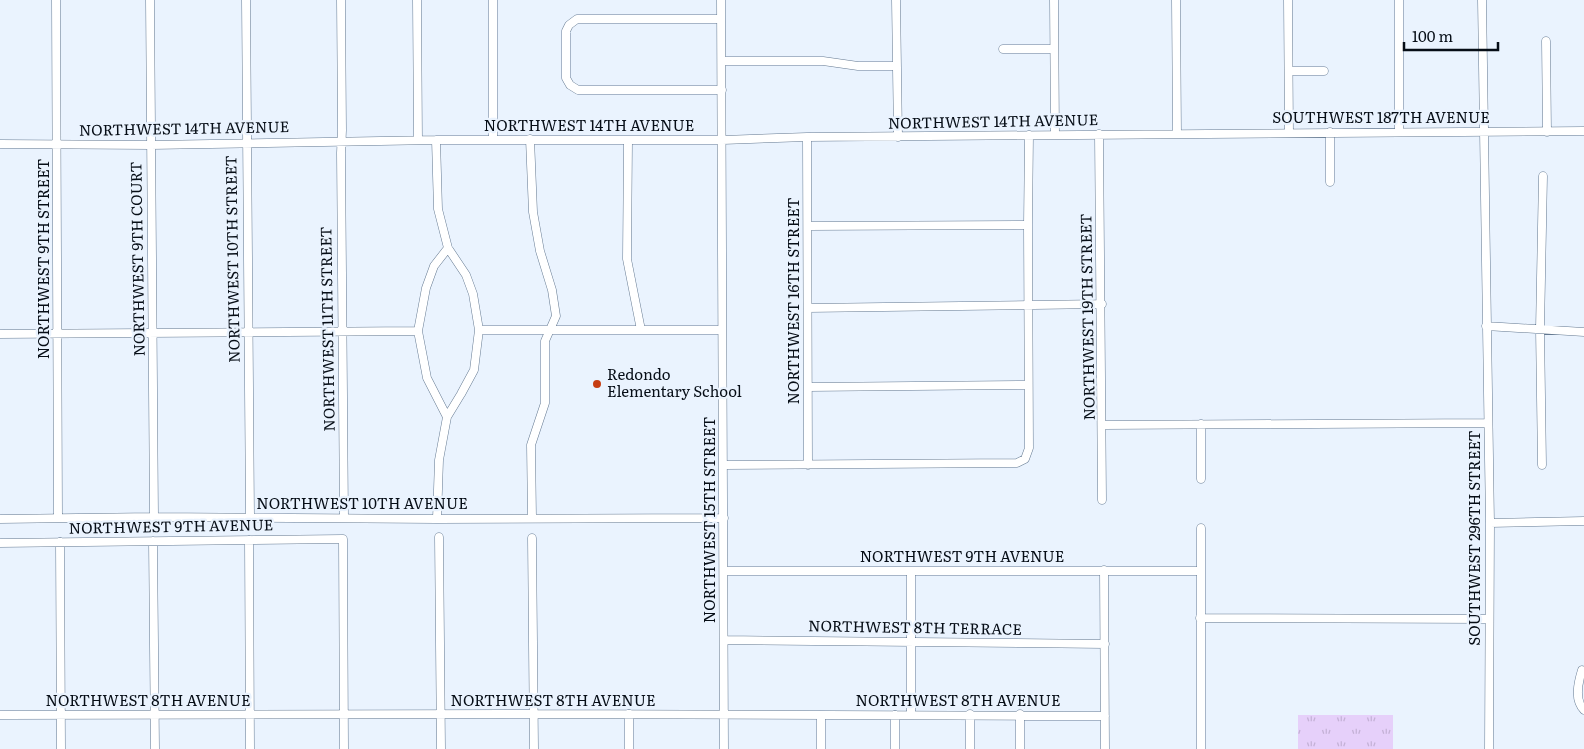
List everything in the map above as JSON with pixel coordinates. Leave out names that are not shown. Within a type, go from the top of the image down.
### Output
[{"type":"street","name":"NORTHWEST 9TH STREET","points":[[56,0],[58,518]]},
{"type":"street","name":"NORTHWEST 9TH COURT","points":[[150,0],[154,517]]},
{"type":"street","name":"NORTHWEST 10TH STREET","points":[[246,0],[250,517]]},
{"type":"street","name":"NORTHWEST 11TH STREET","points":[[341,0],[344,518]]},
{"type":"street","points":[[417,0],[418,140]]},
{"type":"street","points":[[492,140],[493,0]]},
{"type":"street","name":"NORTHWEST 15TH STREET","points":[[721,0],[724,749]]},
{"type":"street","points":[[896,0],[898,137]]},
{"type":"street","points":[[1054,0],[1055,134]]},
{"type":"street","points":[[1176,0],[1177,134]]},
{"type":"street","points":[[1288,0],[1290,133]]},
{"type":"street","points":[[1399,0],[1399,132]]},
{"type":"street","name":"SOUTHWEST 296TH STREET","points":[[1482,0],[1490,523],[1489,749]]},
{"type":"street","points":[[721,19],[577,19],[569,25],[566,31],[566,78],[570,85],[578,90],[722,90]]},
{"type":"street","points":[[1546,41],[1547,132]]},
{"type":"street","points":[[1003,49],[1054,49]]},
{"type":"street","points":[[722,61],[823,61],[858,66],[897,66]]},
{"type":"street","points":[[1289,71],[1324,71]]},
{"type":"street","name":"SOUTHWEST 187TH AVENUE","points":[[1177,134],[1584,131]]},
{"type":"street","points":[[1330,132],[1330,182]]},
{"type":"street","name":"NORTHWEST 19TH STREET","points":[[1099,134],[1103,425],[1102,500]]},
{"type":"street","name":"NORTHWEST 14TH AVENUE","points":[[0,144],[151,145],[530,139],[628,141],[807,137],[1177,134]]},
{"type":"street","points":[[724,465],[1017,463],[1025,459],[1029,448],[1029,135]]},
{"type":"street","name":"NORTHWEST 16TH STREET","points":[[807,137],[808,464]]},
{"type":"street","points":[[530,139],[533,212],[540,251],[552,290],[556,316],[545,341],[545,403],[532,445],[532,518]]},
{"type":"street","points":[[436,140],[438,209],[448,248],[466,275],[473,294],[479,330],[474,370],[447,417],[439,460],[438,519]]},
{"type":"street","points":[[628,141],[627,260],[641,330]]},
{"type":"street","points":[[1542,466],[1540,329],[1543,176]]},
{"type":"street","points":[[808,226],[1028,225]]},
{"type":"street","points":[[447,417],[427,378],[418,331],[426,288],[434,266],[448,248]]},
{"type":"street","points":[[808,308],[1102,304]]},
{"type":"street","points":[[1486,326],[1584,332]]},
{"type":"street","points":[[479,330],[722,330]]},
{"type":"street","points":[[0,334],[418,331]]},
{"type":"street","points":[[808,387],[1028,385]]},
{"type":"street","points":[[1103,425],[1488,423]]},
{"type":"street","points":[[1201,424],[1201,479]]},
{"type":"street","name":"NORTHWEST 10TH AVENUE","points":[[0,519],[154,517],[438,519],[724,518]]},
{"type":"street","points":[[1490,523],[1584,522]]},
{"type":"street","points":[[1201,528],[1201,749]]},
{"type":"street","points":[[439,537],[441,749]]},
{"type":"street","points":[[532,538],[534,749]]},
{"type":"street","name":"NORTHWEST 9TH AVENUE","points":[[0,543],[343,539],[344,714]]},
{"type":"street","points":[[249,540],[250,749]]},
{"type":"street","points":[[153,541],[155,749]]},
{"type":"street","points":[[60,542],[61,749]]},
{"type":"street","points":[[1104,570],[1106,749]]},
{"type":"street","name":"NORTHWEST 9TH AVENUE","points":[[724,571],[1200,571]]},
{"type":"street","points":[[911,571],[912,714]]},
{"type":"street","points":[[1200,618],[1489,619]]},
{"type":"street","name":"NORTHWEST 8TH TERRACE","points":[[724,640],[1105,644]]},
{"type":"street","points":[[1582,670],[1578,690],[1579,701],[1584,710]]},
{"type":"street","points":[[344,714],[344,749]]},
{"type":"street","points":[[630,714],[630,749]]},
{"type":"street","points":[[821,714],[821,749]]},
{"type":"street","points":[[895,714],[895,749]]},
{"type":"street","points":[[970,714],[970,749]]},
{"type":"street","points":[[1020,714],[1020,749]]},
{"type":"street","name":"NORTHWEST 8TH AVENUE","points":[[0,715],[1020,714],[1105,716]]},
{"type":"green space","points":[[1298,715],[1393,715],[1393,749],[1298,749]]},
{"type":"place","name":"Redondo Elementary School","points":[[597,384]]}]
